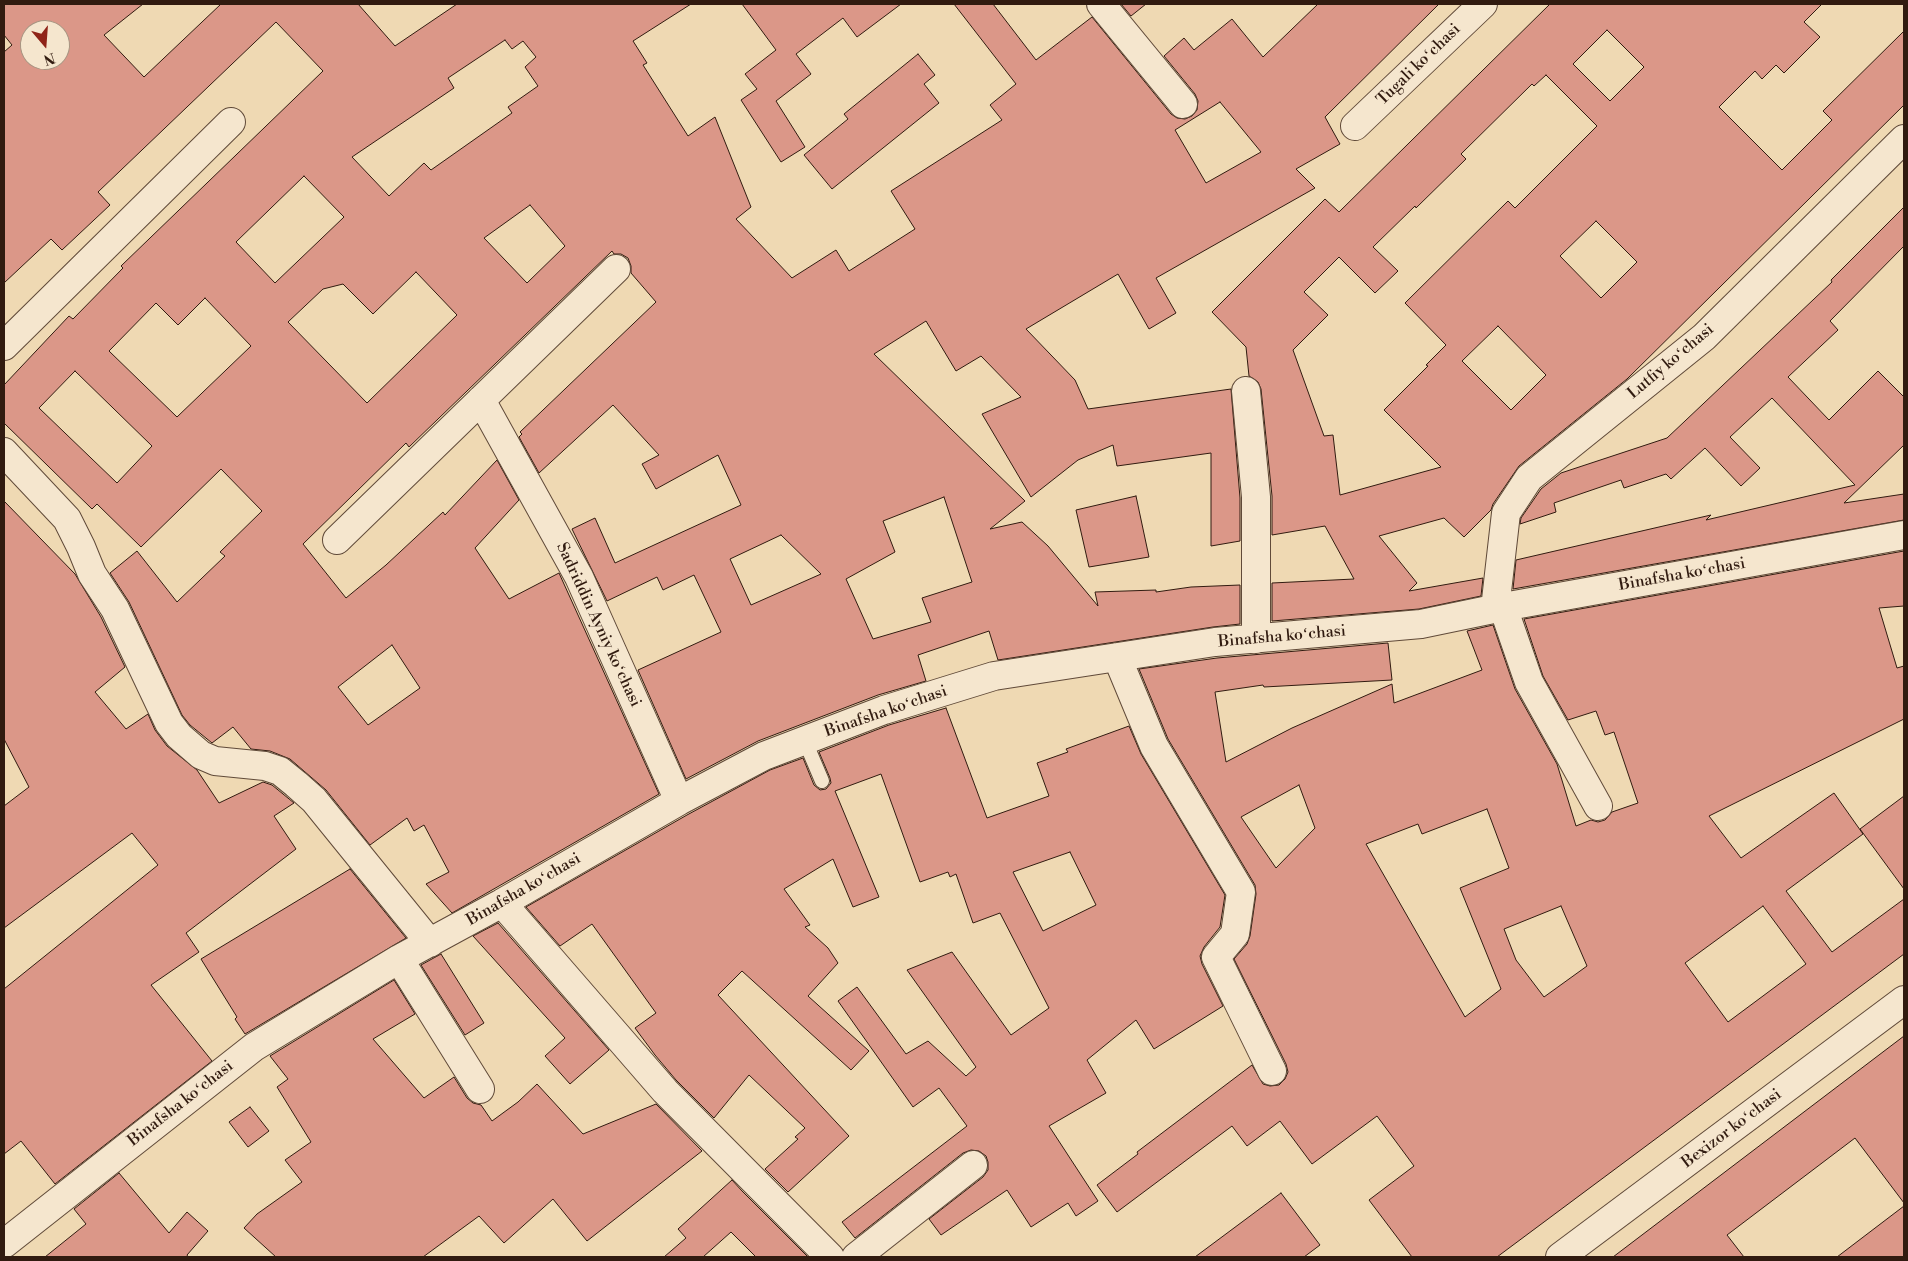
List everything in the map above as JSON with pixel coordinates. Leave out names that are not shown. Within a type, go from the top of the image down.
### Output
[{"type":"street","points":[[1101,4],[1183,104]]},
{"type":"street","name":"Tugali koʻchasi","points":[[1356,126],[1483,4]]},
{"type":"street","points":[[4,346],[231,122]]},
{"type":"street","name":"Lutfiy koʻchasi","points":[[1499,608],[1506,513],[1529,478],[1704,337],[1904,139]]},
{"type":"street","points":[[337,540],[616,269]]},
{"type":"street","points":[[1246,391],[1256,497],[1256,639]]},
{"type":"street","name":"Sadriddin Ayniy koʻchasi","points":[[481,400],[579,576],[679,801]]},
{"type":"street","points":[[4,452],[66,519],[82,547],[92,574],[119,617],[169,723],[179,736],[201,755],[215,760],[265,766],[280,771],[296,784],[314,800],[430,943]]},
{"type":"street","name":"Binafsha koʻchasi","points":[[4,1244],[254,1047],[399,959],[502,903],[679,801],[764,756],[884,710],[994,676],[1215,642],[1421,624],[1499,608],[1904,535]]},
{"type":"street","points":[[1499,608],[1529,682],[1598,806]]},
{"type":"street","points":[[1117,657],[1154,746],[1241,892],[1235,934],[1216,957],[1272,1071]]},
{"type":"street","points":[[502,903],[665,1091],[830,1257]]},
{"type":"street","points":[[399,959],[480,1089]]},
{"type":"street","name":"Bexizor koʻchasi","points":[[1560,1257],[1904,1000]]},
{"type":"street","points":[[856,1257],[973,1165]]},
{"type":"lane","points":[[805,741],[822,782]]},
{"type":"building","points":[[4,4],[143,4],[104,35],[144,77],[221,4],[358,4],[395,46],[457,4],[691,4],[633,41],[647,63],[643,65],[688,136],[715,117],[751,207],[736,219],[792,278],[836,250],[849,271],[915,229],[891,191],[1002,120],[990,105],[1016,84],[954,4],[993,4],[1036,60],[1092,17],[1171,114],[1177,118],[1185,119],[1192,116],[1197,110],[1198,101],[1195,94],[1164,56],[1184,38],[1194,50],[1232,19],[1263,57],[1318,4],[1439,4],[1325,117],[1340,144],[1296,169],[1315,188],[1156,278],[1176,313],[1149,329],[1118,274],[1026,329],[1075,380],[1088,409],[1231,389],[1240,498],[1240,541],[1211,546],[1211,453],[1117,466],[1113,445],[1078,460],[1031,497],[982,414],[1021,397],[981,356],[956,371],[926,321],[874,354],[1025,501],[990,529],[1022,522],[1048,546],[1098,606],[1095,592],[1156,590],[1156,592],[1191,587],[1240,585],[1240,624],[998,660],[989,631],[918,655],[926,681],[878,695],[758,741],[686,779],[638,670],[721,632],[694,575],[663,590],[657,577],[607,601],[572,529],[595,518],[615,563],[741,505],[718,455],[656,489],[642,464],[659,455],[613,405],[539,473],[519,437],[522,434],[520,432],[656,302],[631,273],[628,258],[621,254],[614,254],[612,251],[409,447],[406,443],[303,544],[346,598],[386,565],[443,512],[445,515],[497,460],[519,500],[475,548],[509,599],[559,573],[659,794],[452,913],[426,884],[449,872],[424,825],[414,831],[407,818],[370,845],[326,790],[290,759],[270,751],[251,749],[233,727],[212,743],[190,725],[182,715],[129,602],[110,573],[137,551],[177,602],[225,556],[220,552],[262,511],[221,469],[141,547],[97,504],[92,509],[4,423],[4,385],[69,316],[73,319],[123,268],[121,266],[323,71],[276,22],[98,192],[110,205],[62,250],[51,239],[4,283],[4,52],[12,45],[4,35]],"holes":[[[505,40],[512,49],[523,41],[536,57],[525,67],[538,86],[508,107],[512,113],[431,170],[424,163],[389,196],[352,157],[454,88],[448,78]],[[1220,102],[1261,152],[1206,183],[1175,130]],[[304,176],[344,217],[275,283],[236,242]],[[530,205],[565,246],[527,283],[484,238]],[[416,272],[457,315],[367,403],[288,322],[323,289],[343,284],[373,314]],[[205,298],[251,346],[177,417],[109,351],[156,303],[178,325]],[[75,371],[152,446],[117,483],[39,408]],[[944,497],[972,582],[922,598],[931,622],[873,639],[846,579],[895,552],[883,521]],[[781,535],[821,574],[751,605],[730,559]],[[392,645],[420,688],[368,725],[338,687]]]},
{"type":"building","points":[[742,4],[901,4],[857,37],[843,18],[796,54],[811,74],[776,101],[805,147],[781,162],[741,100],[757,89],[745,74],[776,50]]},
{"type":"building","points":[[1121,4],[1146,4],[1131,16]]},
{"type":"building","points":[[1550,4],[1822,4],[1804,22],[1820,37],[1784,73],[1776,65],[1762,79],[1755,71],[1719,107],[1782,170],[1832,120],[1823,111],[1904,31],[1904,105],[1627,379],[1519,466],[1493,504],[1491,510],[1464,537],[1444,518],[1379,536],[1417,583],[1409,591],[1483,578],[1481,596],[1419,609],[1272,621],[1272,583],[1354,579],[1325,526],[1272,535],[1272,496],[1261,389],[1258,382],[1249,376],[1246,347],[1212,312],[1325,199],[1339,212]],"holes":[[[1607,30],[1644,67],[1610,101],[1573,64]],[[1546,75],[1597,126],[1515,208],[1508,201],[1405,303],[1446,345],[1384,410],[1441,467],[1340,495],[1333,435],[1324,436],[1293,350],[1328,315],[1304,292],[1339,257],[1375,293],[1398,271],[1373,247],[1466,159],[1461,154],[1532,84],[1534,86]],[[1596,221],[1637,262],[1601,298],[1560,256]],[[1498,326],[1546,375],[1511,410],[1462,361]]]},
{"type":"building","points":[[918,54],[935,75],[924,84],[939,103],[832,189],[804,155],[848,119],[844,114]]},
{"type":"building","points":[[1904,207],[1904,246],[1830,321],[1838,330],[1788,377],[1829,420],[1878,371],[1904,397],[1904,445],[1844,503],[1904,494],[1904,520],[1513,589],[1516,560],[1711,515],[1706,520],[1855,485],[1772,398],[1730,437],[1760,468],[1741,486],[1705,448],[1671,479],[1666,474],[1624,488],[1621,480],[1554,503],[1556,512],[1520,524],[1521,518],[1541,489],[1561,473],[1667,438],[1832,282],[1831,280]]},
{"type":"building","points":[[1136,496],[1149,557],[1089,567],[1076,510]]},
{"type":"building","points":[[4,501],[75,574],[101,617],[125,667],[95,692],[126,729],[148,714],[155,730],[167,746],[197,770],[219,803],[263,782],[272,785],[294,803],[274,816],[296,849],[186,933],[199,952],[151,985],[212,1061],[55,1184],[21,1141],[4,1154],[4,989],[158,865],[132,833],[4,928],[4,806],[29,787],[4,739]]},
{"type":"building","points":[[1904,551],[1904,606],[1879,608],[1897,668],[1904,666],[1904,719],[1709,816],[1741,858],[1834,793],[1863,834],[1786,891],[1832,952],[1904,899],[1904,954],[1497,1257],[1412,1257],[1369,1200],[1414,1166],[1377,1116],[1312,1164],[1280,1121],[1247,1146],[1232,1126],[1117,1212],[1097,1185],[1138,1154],[1137,1152],[1252,1065],[1263,1084],[1270,1086],[1279,1085],[1285,1079],[1288,1072],[1286,1064],[1234,959],[1247,944],[1250,936],[1256,894],[1255,885],[1168,739],[1139,669],[1217,658],[1388,643],[1392,680],[1264,687],[1263,685],[1215,692],[1226,762],[1292,728],[1392,684],[1394,703],[1482,670],[1467,631],[1493,625],[1515,689],[1557,764],[1576,826],[1591,820],[1598,822],[1605,820],[1612,812],[1638,803],[1614,732],[1605,735],[1596,711],[1568,720],[1543,676],[1524,619]],"holes":[[[1299,785],[1315,828],[1276,868],[1241,817]],[[1487,809],[1509,868],[1460,888],[1501,989],[1465,1017],[1366,844],[1418,824],[1422,834]],[[1561,906],[1587,966],[1544,997],[1516,960],[1504,929]],[[1763,906],[1806,964],[1728,1022],[1685,963]]]},
{"type":"building","points":[[946,708],[987,818],[1049,796],[1037,763],[1068,752],[1066,749],[1129,726],[1141,754],[1225,895],[1220,927],[1204,947],[1200,956],[1202,964],[1223,1006],[1154,1049],[1136,1020],[1087,1060],[1106,1093],[1049,1126],[1098,1201],[1076,1216],[1068,1203],[1031,1227],[1007,1190],[941,1235],[929,1219],[983,1177],[988,1170],[986,1156],[979,1151],[971,1150],[963,1153],[855,1238],[842,1222],[967,1126],[939,1088],[913,1107],[838,1001],[857,987],[906,1054],[928,1041],[966,1076],[976,1067],[907,970],[952,952],[1011,1035],[1049,1008],[1000,913],[973,923],[956,874],[950,877],[948,872],[920,882],[881,774],[835,791],[879,897],[853,907],[833,859],[784,889],[810,925],[805,927],[828,948],[838,963],[808,996],[869,1051],[851,1070],[742,971],[718,995],[849,1136],[788,1192],[765,1169],[798,1139],[795,1137],[805,1128],[749,1075],[714,1118],[676,1080],[635,1028],[656,1013],[592,924],[560,946],[526,907],[770,770],[803,758],[814,785],[820,790],[826,789],[831,783],[819,752],[889,725]],"holes":[[[1070,852],[1096,905],[1043,931],[1013,872]]]},
{"type":"building","points":[[1904,796],[1904,889],[1860,829]]},
{"type":"building","points":[[350,869],[406,938],[245,1034],[235,1019],[237,1017],[201,959]]},
{"type":"building","points":[[498,923],[609,1050],[570,1084],[545,1056],[565,1038],[473,936]]},
{"type":"building","points":[[441,954],[484,1023],[465,1035],[421,965]]},
{"type":"building","points":[[394,980],[415,1014],[373,1039],[424,1098],[454,1077],[467,1098],[473,1103],[481,1105],[492,1121],[518,1102],[537,1084],[583,1134],[656,1104],[702,1151],[587,1241],[553,1199],[504,1243],[479,1216],[423,1257],[276,1257],[244,1228],[257,1214],[302,1182],[285,1160],[311,1142],[277,1087],[288,1079],[270,1056]]},
{"type":"building","points":[[1904,1036],[1904,1203],[1855,1138],[1727,1235],[1744,1257],[1613,1257]]},
{"type":"building","points":[[250,1107],[269,1131],[248,1147],[229,1122]]},
{"type":"building","points":[[119,1173],[169,1233],[187,1212],[208,1231],[187,1255],[188,1257],[45,1257],[86,1224],[74,1209]]},
{"type":"building","points":[[732,1180],[808,1257],[756,1257],[731,1232],[703,1257],[664,1257],[686,1238],[678,1229]]},
{"type":"building","points":[[1281,1193],[1320,1245],[1304,1257],[1195,1257]]},
{"type":"building","points":[[1904,1206],[1904,1257],[1837,1257]]}]
